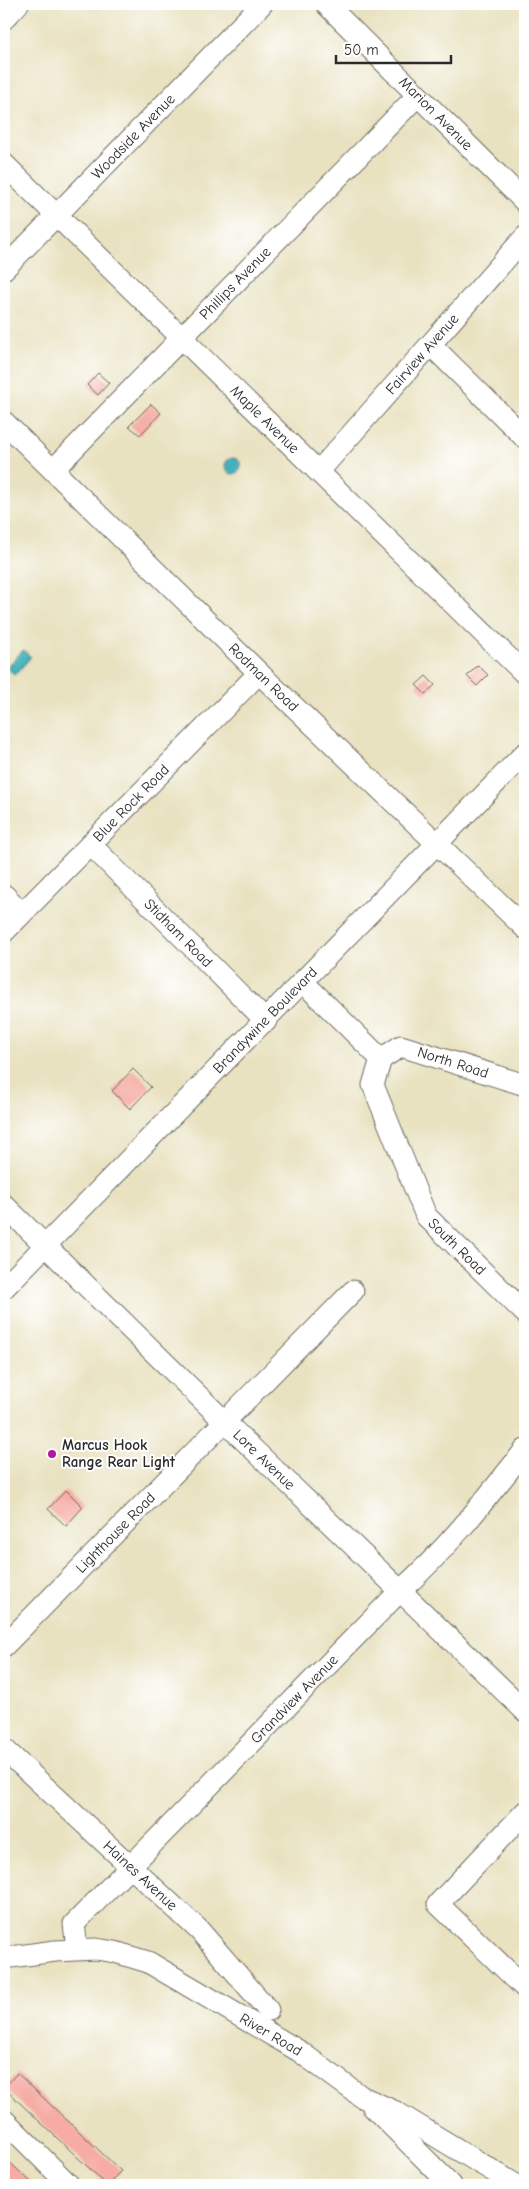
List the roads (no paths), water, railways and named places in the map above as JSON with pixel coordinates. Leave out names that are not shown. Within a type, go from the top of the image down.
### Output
[{"type":"street","points":[[4,18],[18,4]]},
{"type":"street","name":"Woodside Avenue","points":[[4,269],[262,4]]},
{"type":"street","name":"Marion Avenue","points":[[336,8],[418,96],[525,202]]},
{"type":"street","name":"Phillips Avenue","points":[[53,470],[418,96]]},
{"type":"street","name":"Maple Avenue","points":[[4,164],[525,674]]},
{"type":"street","name":"Fairview Avenue","points":[[319,471],[525,237]]},
{"type":"street","points":[[431,345],[525,438]]},
{"type":"street","name":"Rodman Road","points":[[4,422],[259,673],[525,928]]},
{"type":"street","name":"Blue Rock Road","points":[[4,932],[259,673]]},
{"type":"street","name":"Brandywine Boulevard","points":[[4,1288],[266,1022],[525,753]]},
{"type":"street","name":"Stidham Road","points":[[91,845],[266,1022]]},
{"type":"street","points":[[4,895],[22,913]]},
{"type":"street","points":[[303,982],[381,1059]]},
{"type":"street","name":"North Road","points":[[381,1059],[401,1046],[525,1085]]},
{"type":"street","name":"South Road","points":[[381,1059],[372,1085],[426,1216],[525,1313]]},
{"type":"street","name":"Lore Avenue","points":[[4,1205],[224,1421],[525,1711]]},
{"type":"street","name":"Lighthouse Road","points":[[4,1646],[353,1291]]},
{"type":"street","name":"Grandview Avenue","points":[[77,1949],[74,1924],[401,1590],[433,1562],[525,1450]]},
{"type":"street","name":"Haines Avenue","points":[[4,1749],[199,1930],[268,2010]]},
{"type":"street","points":[[525,1812],[438,1904],[525,1988]]},
{"type":"street","name":"River Road","points":[[4,1958],[77,1949],[96,1949],[134,1957],[162,1969],[299,2051],[362,2097],[396,2112],[516,2185]]},
{"type":"street","points":[[362,2097],[451,2185]]},
{"type":"street","points":[[4,2120],[70,2185]]},
{"type":"water","points":[[230,458],[236,458],[241,463],[239,472],[230,474],[225,469],[225,463]]},
{"type":"water","points":[[23,650],[31,657],[15,675],[7,668]]},
{"type":"place","name":"Marcus Hook Range Rear Light","points":[[52,1454]]}]
